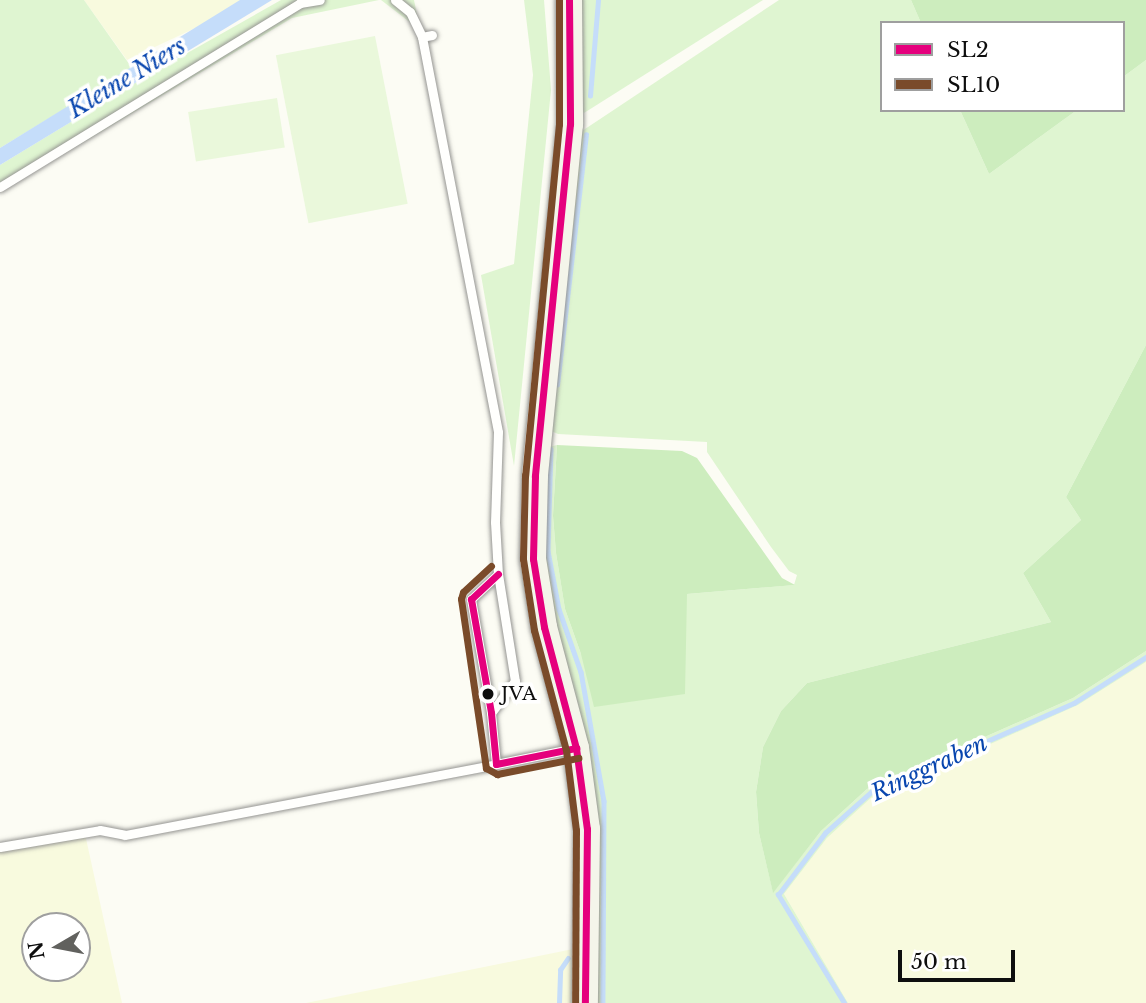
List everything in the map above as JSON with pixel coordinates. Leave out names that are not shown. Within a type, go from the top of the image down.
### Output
[{"type":"street","points":[[569,0],[570,124],[535,476],[533,559],[544,627],[576,748],[587,829],[585,1003]]},
{"type":"lane","points":[[0,187],[300,3],[320,0]]},
{"type":"lane","points":[[394,0],[410,12],[422,37],[498,432],[495,522],[498,574],[515,681],[491,713]]},
{"type":"lane","points":[[422,37],[432,35]]},
{"type":"lane","points":[[496,764],[491,713],[471,598],[498,574]]},
{"type":"lane","points":[[0,848],[100,830],[125,835],[576,748]]},
{"type":"green space","points":[[0,0],[84,0],[132,68],[0,148]]},
{"type":"green space","points":[[84,0],[255,0],[127,60]]},
{"type":"green space","points":[[281,0],[379,0],[292,18],[5,189],[3,184],[0,187],[0,165],[143,78]]},
{"type":"green space","points":[[381,0],[414,0],[420,30]]},
{"type":"green space","points":[[524,0],[544,0],[551,90],[514,466],[481,275],[514,264],[533,75]]},
{"type":"green space","points":[[579,0],[763,0],[584,113],[578,108]]},
{"type":"green space","points":[[779,0],[911,0],[920,21],[880,21],[880,112],[961,112],[989,174],[1074,112],[1125,112],[1125,76],[1146,60],[1146,345],[1066,497],[1081,520],[1023,573],[1051,622],[807,683],[781,711],[763,747],[756,792],[759,833],[773,892],[821,831],[867,789],[1073,698],[1146,651],[1146,662],[1078,705],[872,797],[827,838],[784,894],[848,1003],[593,1003],[593,857],[548,612],[541,449],[557,445],[553,516],[556,553],[565,609],[581,654],[687,594],[794,585],[797,575],[789,571],[771,547],[707,452],[707,442],[558,434],[544,428],[576,135]]},
{"type":"green space","points":[[911,0],[1146,0],[1146,60],[1125,76],[1125,21],[920,21]]},
{"type":"green space","points":[[375,36],[408,204],[308,223],[276,55]]},
{"type":"green space","points":[[277,98],[285,147],[196,161],[188,112]]},
{"type":"green space","points":[[961,112],[1074,112],[989,174]]},
{"type":"green space","points":[[1146,345],[1146,651],[1073,698],[867,789],[821,831],[773,893],[759,833],[756,792],[763,747],[781,711],[807,683],[1051,622],[1023,573],[1081,520],[1066,497]]},
{"type":"green space","points":[[557,445],[682,451],[697,458],[782,578],[795,585],[687,594],[685,694],[594,707],[581,654],[565,609],[556,553],[553,516]]},
{"type":"green space","points":[[1146,662],[1146,1003],[848,1003],[784,894],[827,838],[872,797],[1078,705]]},
{"type":"green space","points":[[85,834],[122,1003],[0,1003],[0,849]]},
{"type":"green space","points":[[583,947],[582,1003],[306,1003]]},
{"type":"water","name":"Kleine Niers","points":[[240,0],[272,0],[0,165],[0,148]]},
{"type":"waterway","points":[[590,96],[598,0]]},
{"type":"waterway","points":[[557,385],[586,135]]},
{"type":"waterway","points":[[551,449],[548,551],[559,609],[581,672],[604,801],[603,1003]]},
{"type":"waterway","name":"Ringgraben","points":[[844,1003],[778,895],[825,833],[871,792],[1074,703],[1146,657]]},
{"type":"waterway","points":[[559,1003],[560,970],[568,958]]},
{"type":"transit line","name":"SL10","points":[[559,0],[559,124],[525,475],[523,559],[534,630],[566,750],[576,830],[575,1003]]},
{"type":"transit line","name":"SL2","points":[[569,0],[570,124],[535,476],[533,559],[544,627],[576,748],[587,829],[585,1003]]},
{"type":"transit line","name":"SL10","points":[[491,566],[463,592],[461,599],[486,768],[497,774],[578,758]]},
{"type":"transit line","name":"SL2","points":[[498,574],[471,599],[491,713],[496,764],[576,748]]},
{"type":"place","name":"JVA","points":[[488,694]]}]
